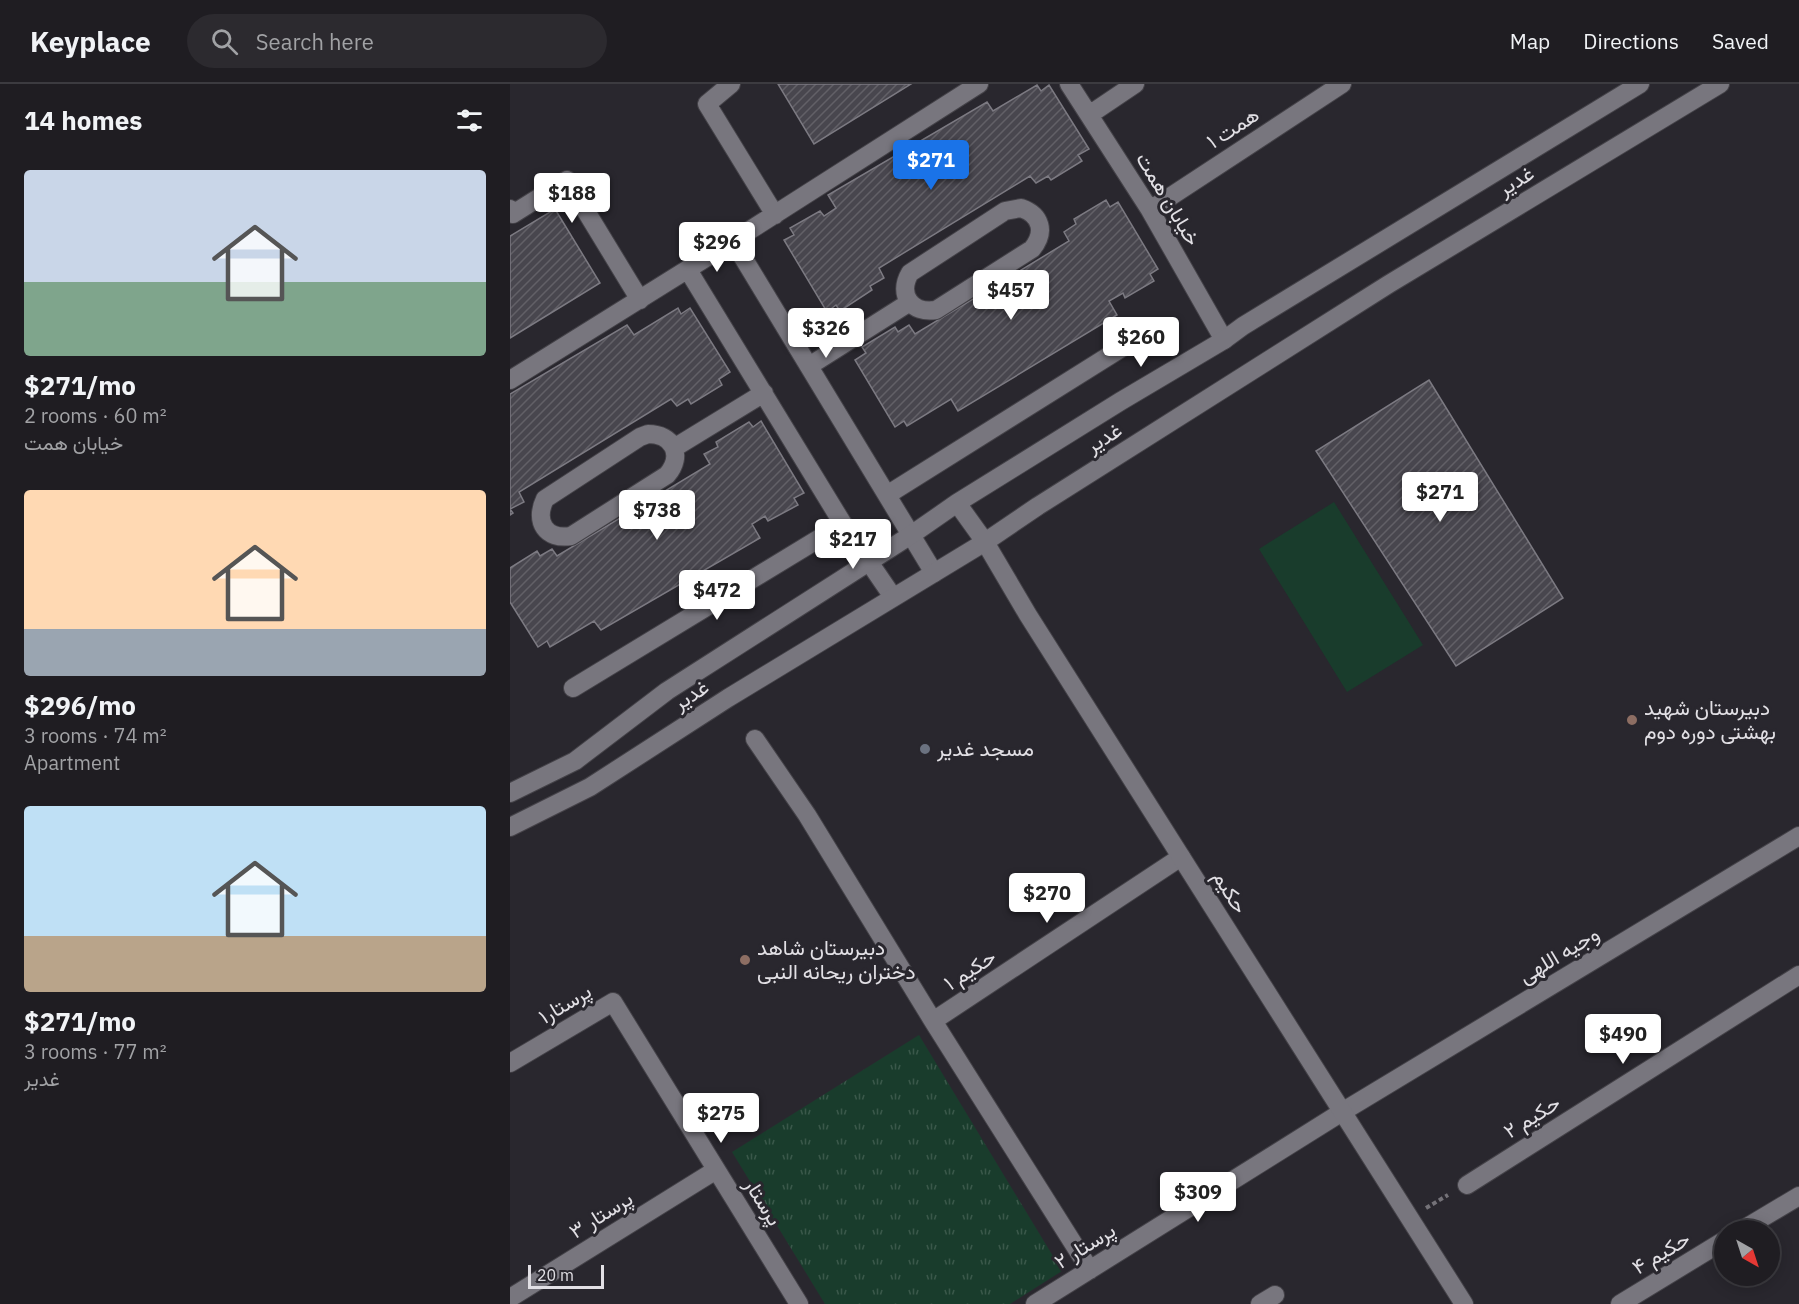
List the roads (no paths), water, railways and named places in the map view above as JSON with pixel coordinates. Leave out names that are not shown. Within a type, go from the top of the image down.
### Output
[{"type":"street","points":[[731,84],[707,104],[775,215]]},
{"type":"street","points":[[510,380],[688,270],[979,84]]},
{"type":"street","name":"خیابان همت","points":[[1069,84],[1150,210],[1224,340]]},
{"type":"street","points":[[1089,115],[1135,84]]},
{"type":"street","name":"همت ۱","points":[[1150,210],[1342,84]]},
{"type":"street","name":"غدیر","points":[[510,794],[575,761],[667,691],[911,535],[957,503],[1640,84]]},
{"type":"street","name":"غدیر","points":[[510,827],[590,787],[728,698],[985,543],[1038,506],[1389,284],[1720,84]]},
{"type":"street","points":[[511,213],[567,180],[640,300]]},
{"type":"street","points":[[1021,208],[1035,216],[1039,223],[1040,237],[1032,249],[936,310],[922,310],[910,302],[905,288],[910,273],[1005,211],[1021,208]]},
{"type":"street","points":[[733,241],[934,573]]},
{"type":"street","points":[[688,270],[843,524],[893,597]]},
{"type":"street","points":[[809,366],[910,302]]},
{"type":"street","points":[[887,495],[1139,337]]},
{"type":"street","points":[[674,448],[764,393]]},
{"type":"street","points":[[648,434],[663,437],[674,448],[675,463],[667,475],[571,536],[557,536],[550,533],[541,522],[540,514],[545,499],[640,437],[648,434]]},
{"type":"street","name":"حکیم","points":[[957,503],[985,543],[1028,615],[1464,1304]]},
{"type":"street","points":[[573,688],[843,524]]},
{"type":"street","points":[[755,739],[807,815],[933,1021],[1090,1270]]},
{"type":"street","name":"وجیه اللهی","points":[[1342,1112],[1799,836]]},
{"type":"street","name":"حکیم ۱","points":[[933,1021],[1181,857]]},
{"type":"street","name":"حکیم ۲","points":[[1467,1185],[1799,975]]},
{"type":"street","name":"پرستار۱","points":[[510,1063],[613,1002]]},
{"type":"street","name":"پرستار","points":[[613,1002],[799,1304]]},
{"type":"street","name":"پرستار ۲","points":[[1035,1304],[1342,1112]]},
{"type":"street","name":"پرستار ۳","points":[[510,1298],[716,1170]]},
{"type":"street","points":[[1759,1220],[1799,1196]]},
{"type":"street","name":"حکیم ۴","points":[[1620,1304],[1714,1247]]},
{"type":"place","name":"دبیرستان شهید بهشتی دوره دوم","points":[[1632,720]]},
{"type":"place","name":"مسجد غدیر","points":[[925,749]]},
{"type":"place","name":"دبیرستان شاهد دختران ریحانه النبی","points":[[745,960]]}]
